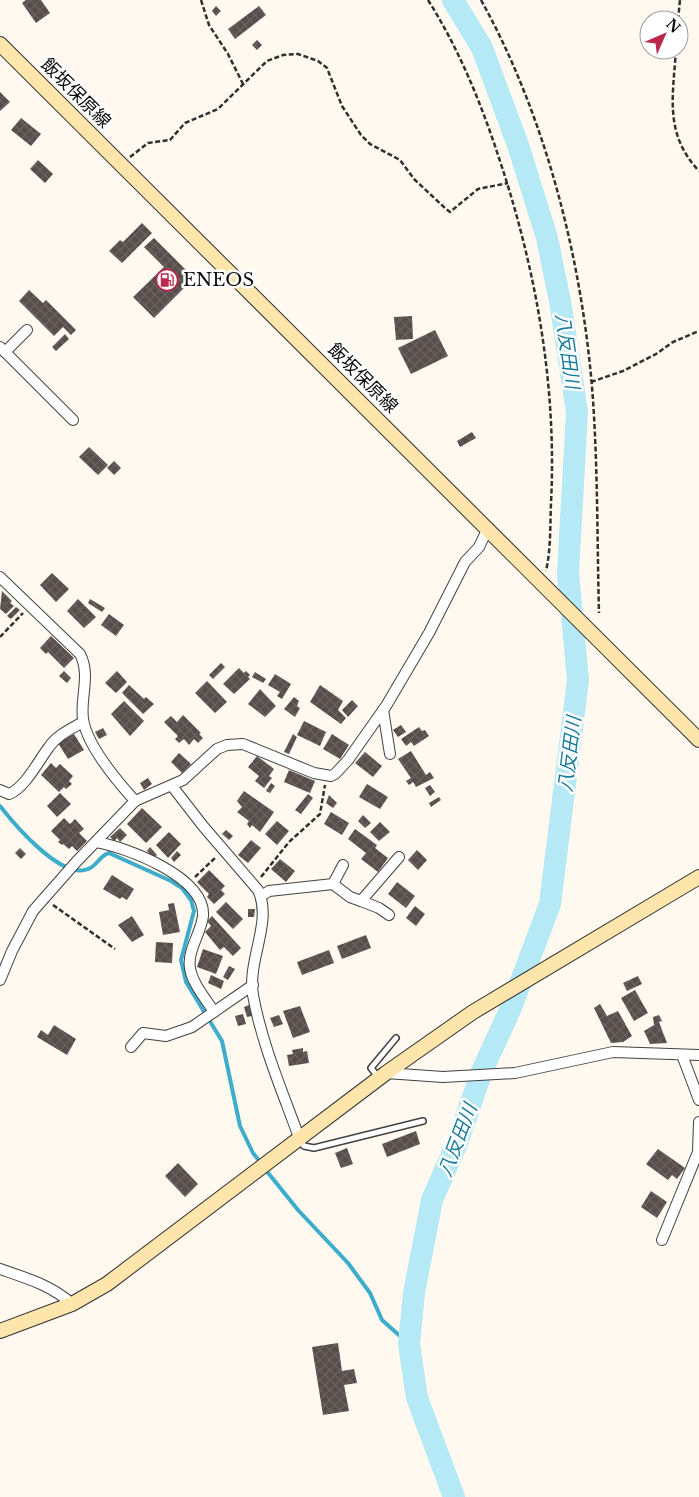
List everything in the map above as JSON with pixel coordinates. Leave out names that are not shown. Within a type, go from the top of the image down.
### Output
[{"type":"main road","name":"飯坂保原線","points":[[0,44],[599,638],[699,740]]},
{"type":"main road","points":[[0,1331],[72,1304],[107,1284],[383,1076],[473,1012],[699,877]]},
{"type":"street","points":[[27,330],[3,350],[73,420]]},
{"type":"street","points":[[0,980],[12,951],[33,911],[77,861],[135,802],[172,786],[192,773],[217,749],[243,744],[326,776],[336,774],[383,710],[429,633],[465,562],[479,547],[488,528]]},
{"type":"street","points":[[0,577],[82,659],[86,668],[84,722],[91,742],[135,802]]},
{"type":"street","points":[[383,710],[390,754]]},
{"type":"street","points":[[0,790],[9,794],[14,792],[55,740],[66,731],[84,722]]},
{"type":"street","points":[[172,786],[254,884],[261,896],[263,914],[252,974],[253,986],[268,1053],[300,1140]]},
{"type":"street","points":[[96,842],[117,846],[178,876],[188,883],[203,913],[200,932],[191,954],[189,967],[209,1015]]},
{"type":"street","points":[[361,901],[399,857]]},
{"type":"street","points":[[333,884],[343,865]]},
{"type":"street","points":[[261,896],[269,891],[333,884],[350,897],[379,908],[389,915]]},
{"type":"street","points":[[131,1047],[143,1033],[166,1036],[192,1027],[253,986]]},
{"type":"street","points":[[383,1076],[443,1077],[515,1073],[613,1052],[699,1055]]},
{"type":"street","points":[[682,1055],[699,1100]]},
{"type":"street","points":[[662,1240],[698,1152],[699,1122]]},
{"type":"street","points":[[0,1268],[42,1284],[60,1294],[72,1304]]},
{"type":"lane","points":[[383,1076],[371,1068],[396,1038]]},
{"type":"lane","points":[[300,1140],[304,1146],[314,1148],[423,1121]]},
{"type":"path","points":[[201,0],[209,25],[228,54],[243,84]]},
{"type":"path","points":[[428,0],[464,66],[486,118],[508,183],[529,258],[542,332],[548,384],[553,475],[549,559],[544,585]]},
{"type":"path","points":[[481,0],[516,72],[538,130],[554,184],[578,280],[591,382],[597,491],[599,613]]},
{"type":"path","points":[[120,164],[148,143],[170,140],[185,123],[218,109],[266,62],[275,57],[298,54],[307,56],[327,68],[342,106],[361,135],[370,144],[400,160],[414,179],[450,212],[478,189],[508,183]]},
{"type":"path","points":[[676,60],[674,125],[685,154],[699,171]]},
{"type":"path","points":[[591,382],[623,371],[656,354],[673,342],[699,331]]},
{"type":"path","points":[[0,637],[30,606]]},
{"type":"path","points":[[254,884],[267,871],[289,842],[320,814],[326,776]]},
{"type":"path","points":[[188,883],[224,850]]},
{"type":"path","points":[[44,898],[115,949]]},
{"type":"building","points":[[26,0],[41,0],[50,13],[36,23],[22,3]]},
{"type":"building","points":[[216,6],[221,11],[216,16],[212,11]]},
{"type":"building","points":[[259,6],[266,15],[235,39],[228,29]]},
{"type":"building","points":[[257,40],[262,45],[257,50],[252,45]]},
{"type":"building","points":[[0,92],[10,102],[0,111]]},
{"type":"building","points":[[21,118],[41,134],[31,146],[11,130]]},
{"type":"building","points":[[38,160],[53,174],[45,183],[30,169]]},
{"type":"building","points":[[142,223],[152,233],[122,263],[109,251],[120,240],[123,242]]},
{"type":"building","points":[[154,238],[194,278],[154,318],[133,297],[164,267],[144,247]]},
{"type":"building","points":[[29,290],[43,303],[46,300],[76,330],[71,335],[63,327],[54,336],[19,301]]},
{"type":"building","points":[[412,316],[413,339],[396,340],[394,317]]},
{"type":"building","points":[[435,330],[448,356],[411,374],[398,348]]},
{"type":"building","points":[[65,334],[69,339],[56,351],[52,347]]},
{"type":"building","points":[[472,432],[476,438],[460,447],[457,441]]},
{"type":"building","points":[[89,447],[108,465],[98,475],[79,457]]},
{"type":"building","points":[[114,461],[121,468],[114,475],[107,468]]},
{"type":"building","points":[[52,573],[69,589],[56,602],[40,585]]},
{"type":"building","points":[[2,591],[12,601],[10,603],[14,606],[6,614],[0,609]]},
{"type":"building","points":[[78,599],[96,617],[84,628],[67,611]]},
{"type":"building","points":[[90,599],[105,608],[102,612],[88,603]]},
{"type":"building","points":[[16,607],[20,610],[11,619],[7,616]]},
{"type":"building","points":[[109,614],[124,625],[116,636],[101,625]]},
{"type":"building","points":[[51,636],[74,658],[64,668],[48,652],[46,654],[40,648]]},
{"type":"building","points":[[221,663],[225,667],[213,679],[209,675]]},
{"type":"building","points":[[239,668],[244,673],[246,671],[250,675],[248,677],[250,679],[234,694],[223,684]]},
{"type":"building","points":[[64,671],[71,678],[67,683],[59,676]]},
{"type":"building","points":[[117,671],[127,682],[116,693],[105,683]]},
{"type":"building","points":[[255,672],[266,679],[263,683],[252,677]]},
{"type":"building","points":[[275,674],[291,684],[282,699],[277,696],[280,692],[268,685]]},
{"type":"building","points":[[207,681],[227,702],[215,713],[195,693]]},
{"type":"building","points":[[129,685],[144,699],[146,697],[154,704],[143,714],[122,693]]},
{"type":"building","points":[[320,685],[343,701],[338,710],[346,718],[341,724],[310,702]]},
{"type":"building","points":[[260,689],[276,706],[265,717],[248,704]]},
{"type":"building","points":[[294,697],[299,701],[297,706],[300,708],[295,717],[284,709]]},
{"type":"building","points":[[352,700],[358,706],[348,717],[342,710]]},
{"type":"building","points":[[124,701],[144,721],[130,736],[111,714]]},
{"type":"building","points":[[183,715],[201,733],[199,734],[203,738],[198,743],[194,739],[189,745],[184,739],[179,743],[175,739],[178,736],[164,722],[171,716],[177,722]]},
{"type":"building","points":[[304,721],[326,732],[320,746],[297,735]]},
{"type":"building","points":[[401,725],[406,732],[398,737],[393,730]]},
{"type":"building","points":[[419,727],[422,731],[425,730],[429,736],[414,746],[411,742],[406,746],[401,739]]},
{"type":"building","points":[[103,728],[107,735],[99,739],[95,732]]},
{"type":"building","points":[[74,734],[84,750],[68,759],[58,743]]},
{"type":"building","points":[[293,734],[297,737],[289,754],[284,752]]},
{"type":"building","points":[[332,734],[349,745],[340,759],[323,749]]},
{"type":"building","points":[[411,751],[426,775],[430,772],[434,778],[416,787],[413,782],[409,785],[406,781],[411,778],[398,759]]},
{"type":"building","points":[[365,752],[382,766],[373,777],[355,763]]},
{"type":"building","points":[[179,753],[191,764],[182,773],[171,762]]},
{"type":"building","points":[[257,756],[274,769],[269,776],[272,778],[264,788],[255,781],[259,776],[248,767]]},
{"type":"building","points":[[51,763],[56,768],[60,764],[73,776],[69,781],[72,784],[66,789],[64,787],[59,792],[41,775]]},
{"type":"building","points":[[289,770],[315,781],[310,793],[284,782]]},
{"type":"building","points":[[148,778],[152,784],[144,790],[140,783]]},
{"type":"building","points":[[271,783],[275,786],[270,793],[266,791]]},
{"type":"building","points":[[367,784],[388,797],[380,809],[359,797]]},
{"type":"building","points":[[430,785],[435,792],[430,796],[425,788]]},
{"type":"building","points":[[244,791],[274,812],[260,832],[252,825],[250,828],[247,824],[249,821],[237,812],[242,807],[237,801]]},
{"type":"building","points":[[60,793],[71,804],[57,817],[47,806]]},
{"type":"building","points":[[308,794],[313,798],[301,814],[295,810]]},
{"type":"building","points":[[329,795],[337,803],[333,808],[326,803]]},
{"type":"building","points":[[439,797],[441,800],[431,807],[429,803]]},
{"type":"building","points":[[142,808],[162,827],[146,843],[127,824]]},
{"type":"building","points":[[331,812],[349,823],[342,835],[324,824]]},
{"type":"building","points":[[363,815],[371,823],[365,828],[358,821]]},
{"type":"building","points":[[64,818],[70,824],[75,819],[84,829],[79,833],[87,841],[77,851],[72,846],[69,849],[58,842],[60,840],[51,831]]},
{"type":"building","points":[[277,821],[289,831],[277,845],[265,834]]},
{"type":"building","points":[[380,822],[390,832],[379,841],[370,832]]},
{"type":"building","points":[[120,828],[127,835],[120,842],[117,838],[114,841],[110,837]]},
{"type":"building","points":[[355,829],[377,845],[375,848],[388,858],[378,872],[361,859],[366,853],[348,839]]},
{"type":"building","points":[[226,830],[233,836],[229,840],[222,834]]},
{"type":"building","points":[[169,832],[181,844],[168,858],[156,845]]},
{"type":"building","points":[[251,840],[261,848],[248,863],[238,855]]},
{"type":"building","points":[[150,847],[157,855],[154,858],[147,851]]},
{"type":"building","points":[[20,848],[26,854],[21,859],[15,853]]},
{"type":"building","points":[[417,850],[427,860],[418,870],[408,860]]},
{"type":"building","points":[[177,851],[181,855],[174,862],[171,858]]},
{"type":"building","points":[[280,859],[295,871],[286,882],[271,869]]},
{"type":"building","points":[[209,870],[225,886],[221,890],[225,894],[214,904],[207,897],[209,894],[197,882]]},
{"type":"building","points":[[112,875],[134,889],[127,900],[122,897],[120,899],[103,889]]},
{"type":"building","points":[[397,882],[415,896],[406,908],[388,894]]},
{"type":"building","points":[[226,902],[243,919],[233,929],[216,912]]},
{"type":"building","points":[[174,903],[180,932],[163,935],[159,912],[169,910],[168,904]]},
{"type":"building","points":[[415,906],[425,914],[416,926],[406,918]]},
{"type":"building","points":[[248,909],[255,909],[254,917],[248,917]]},
{"type":"building","points":[[132,916],[144,935],[132,942],[118,925]]},
{"type":"building","points":[[212,916],[241,948],[233,956],[224,947],[220,950],[205,932],[211,926],[207,921]]},
{"type":"building","points":[[366,935],[371,948],[342,959],[337,946]]},
{"type":"building","points":[[156,942],[173,943],[172,963],[155,962]]},
{"type":"building","points":[[203,949],[223,956],[216,974],[197,967]]},
{"type":"building","points":[[329,950],[334,963],[302,975],[297,962]]},
{"type":"building","points":[[229,966],[235,969],[228,980],[223,977]]},
{"type":"building","points":[[211,975],[224,981],[221,989],[208,983]]},
{"type":"building","points":[[638,976],[642,984],[627,991],[623,983]]},
{"type":"building","points":[[635,990],[648,1013],[634,1021],[621,998]]},
{"type":"building","points":[[600,1004],[607,1016],[618,1011],[632,1036],[623,1042],[611,1043],[594,1008]]},
{"type":"building","points":[[249,1005],[252,1016],[247,1017],[244,1007]]},
{"type":"building","points":[[300,1006],[310,1032],[293,1038],[283,1011]]},
{"type":"building","points":[[243,1014],[246,1024],[238,1026],[235,1016]]},
{"type":"building","points":[[279,1015],[283,1024],[274,1027],[270,1018]]},
{"type":"building","points":[[659,1015],[662,1021],[659,1022],[667,1043],[650,1044],[644,1031],[654,1025],[653,1017]]},
{"type":"building","points":[[54,1025],[76,1039],[67,1055],[37,1037],[41,1030],[48,1035]]},
{"type":"building","points":[[303,1048],[303,1052],[307,1051],[309,1063],[289,1066],[287,1055],[293,1054],[292,1050]]},
{"type":"building","points":[[416,1131],[420,1144],[387,1157],[382,1144]]},
{"type":"building","points":[[347,1148],[353,1164],[341,1168],[335,1153]]},
{"type":"building","points":[[658,1149],[685,1168],[677,1179],[672,1175],[668,1180],[646,1164]]},
{"type":"building","points":[[178,1163],[198,1184],[185,1197],[165,1176]]},
{"type":"building","points":[[651,1191],[667,1202],[657,1218],[641,1207]]},
{"type":"building","points":[[338,1343],[342,1371],[354,1369],[357,1383],[344,1385],[349,1411],[323,1415],[312,1347]]},
{"type":"waterway","name":"八反田川","points":[[453,0],[482,48],[518,145],[547,238],[560,301],[577,412],[568,573],[578,680],[550,904],[510,1010],[482,1071],[457,1143],[432,1200],[414,1293],[409,1344],[417,1398],[454,1497]]},
{"type":"waterway","points":[[0,806],[27,837],[52,859],[65,866],[77,870],[88,869],[109,853],[171,881],[182,888],[191,900],[194,911],[181,960],[186,982],[222,1041],[240,1126],[253,1153],[261,1163]]},
{"type":"waterway","points":[[265,1169],[298,1210],[348,1263],[370,1293],[382,1320],[409,1344]]},
{"type":"place","name":"ENEOS","points":[[167,280]]}]
